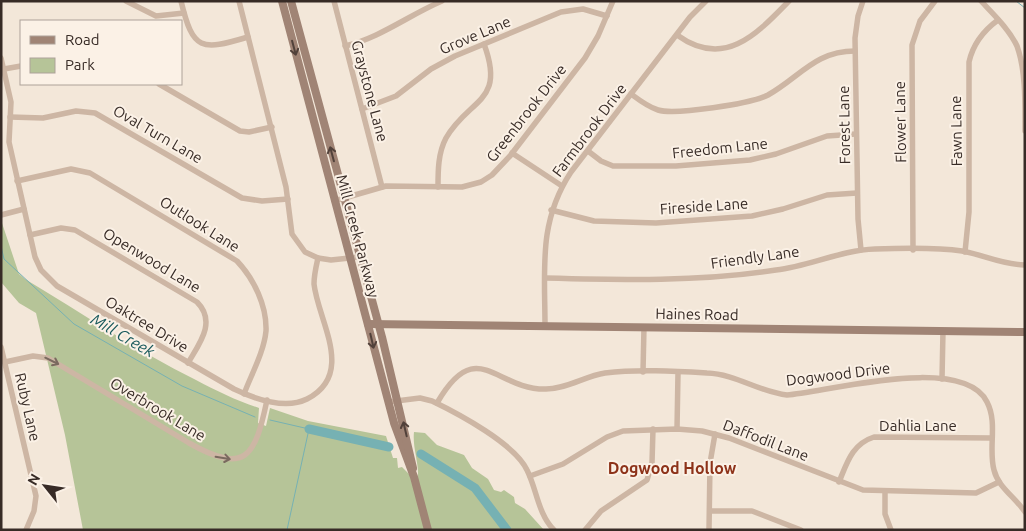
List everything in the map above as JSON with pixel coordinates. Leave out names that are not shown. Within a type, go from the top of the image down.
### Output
[{"type":"main road","name":"Mill Creek Parkway","points":[[282,1],[388,402],[414,477],[428,530]]},
{"type":"main road","name":"Mill Creek Parkway","points":[[292,1],[398,400],[414,477]]},
{"type":"main road","name":"Haines Road","points":[[368,324],[1025,332]]},
{"type":"street","points":[[126,1],[156,16],[184,13]]},
{"type":"street","points":[[181,1],[190,32],[196,39],[206,44],[217,46],[248,37]]},
{"type":"street","points":[[239,1],[272,127],[288,199],[290,225],[295,240],[305,252],[318,258],[331,260],[360,257]]},
{"type":"street","name":"Graystone Lane","points":[[334,1],[382,187]]},
{"type":"street","points":[[346,46],[370,39],[412,14],[442,1]]},
{"type":"street","name":"Greenbrook Drive","points":[[334,201],[382,187],[462,188],[481,182],[492,175],[512,153],[585,58],[613,1]]},
{"type":"street","name":"Farmbrook Drive","points":[[545,326],[546,238],[551,210],[562,186],[677,34],[706,1]]},
{"type":"street","points":[[677,34],[692,45],[705,49],[733,47],[744,41],[790,1]]},
{"type":"street","name":"Forest Lane","points":[[861,250],[857,192],[856,26],[863,1]]},
{"type":"street","name":"Flower Lane","points":[[914,250],[912,45],[920,21],[935,1]]},
{"type":"street","points":[[981,1],[1012,38],[1023,64],[1025,131]]},
{"type":"street","name":"Grove Lane","points":[[362,109],[396,96],[438,65],[569,9],[583,9],[607,16]]},
{"type":"street","name":"Fawn Lane","points":[[965,252],[969,212],[969,62],[973,49],[981,35],[998,20]]},
{"type":"street","points":[[438,187],[440,159],[446,139],[483,98],[489,87],[492,71],[484,44]]},
{"type":"street","points":[[631,94],[646,104],[661,110],[747,103],[768,95],[822,57],[838,52],[856,51]]},
{"type":"street","name":"Oaktree Drive","points":[[1,58],[10,92],[9,142],[17,181],[38,266],[50,280],[188,363],[244,394],[267,400],[294,403],[308,398],[322,386],[330,371],[332,353],[314,284],[318,258]]},
{"type":"street","points":[[4,70],[20,66]]},
{"type":"street","points":[[160,85],[240,131],[249,132],[272,127]]},
{"type":"street","name":"Oval Turn Lane","points":[[10,118],[43,118],[76,110],[95,113],[242,198],[262,201],[288,199]]},
{"type":"street","name":"Freedom Lane","points":[[588,151],[601,161],[613,166],[676,166],[750,160],[776,154],[827,136],[856,134]]},
{"type":"street","points":[[512,153],[562,186]]},
{"type":"street","name":"Outlook Lane","points":[[17,181],[71,169],[90,174],[237,261],[251,278],[257,291],[265,323],[262,345],[244,394]]},
{"type":"street","name":"Fireside Lane","points":[[551,210],[605,222],[673,222],[759,214],[796,206],[826,195],[857,192]]},
{"type":"street","points":[[1,214],[24,209]]},
{"type":"street","name":"Openwood Lane","points":[[30,235],[61,228],[75,230],[197,302],[204,312],[206,327],[188,363]]},
{"type":"street","name":"Friendly Lane","points":[[545,278],[664,278],[758,272],[794,267],[861,250],[965,252],[1002,263],[1025,265]]},
{"type":"street","points":[[643,372],[644,327]]},
{"type":"street","points":[[942,379],[943,331]]},
{"type":"street","name":"Ruby Lane","points":[[1,347],[36,496],[34,511],[26,530]]},
{"type":"street","name":"Overbrook Lane","points":[[5,362],[33,356],[48,358],[189,443],[211,455],[225,459],[244,455],[256,444],[267,400]]},
{"type":"street","name":"Dogwood Drive","points":[[437,404],[455,376],[475,369],[489,370],[524,386],[540,389],[556,388],[605,373],[721,374],[775,393],[788,395],[869,381],[942,379],[968,384],[984,397],[990,410],[993,465],[999,482],[1025,512]]},
{"type":"street","points":[[677,429],[678,373]]},
{"type":"street","points":[[388,402],[420,398],[437,404],[511,448],[523,461],[544,517],[554,530]]},
{"type":"street","points":[[585,530],[601,511],[647,480],[652,463],[653,429]]},
{"type":"street","name":"Daffodil Lane","points":[[530,476],[563,464],[614,433],[629,430],[677,429],[715,434],[863,490],[976,493],[999,482]]},
{"type":"street","points":[[709,530],[710,463],[715,434]]},
{"type":"street","name":"Dahlia Lane","points":[[839,482],[855,449],[861,443],[874,437],[992,438]]},
{"type":"street","points":[[885,492],[884,514],[890,530]]},
{"type":"street","points":[[710,511],[752,511],[801,530]]},
{"type":"green space","points":[[1,220],[19,274],[25,279],[174,369],[227,396],[259,408],[258,423],[266,426],[270,408],[308,421],[386,436],[393,458],[397,458],[398,468],[402,467],[417,482],[418,470],[414,432],[425,433],[437,445],[464,455],[472,468],[488,479],[494,490],[501,492],[504,490],[514,497],[515,503],[525,509],[544,530],[83,530],[65,435],[36,313],[19,303],[1,282]]},
{"type":"waterway","points":[[1016,1],[1025,8]]},
{"type":"waterway","name":"Mill Creek","points":[[1,246],[4,259],[74,324],[182,386],[255,417]]},
{"type":"waterway","points":[[270,420],[309,429],[287,530]]},
{"type":"waterway","name":"Mill Creek","points":[[309,429],[389,447]]},
{"type":"waterway","name":"Mill Creek","points":[[421,454],[475,488],[507,530]]},
{"type":"district","name":"Dogwood Hollow","points":[[672,468]]}]
